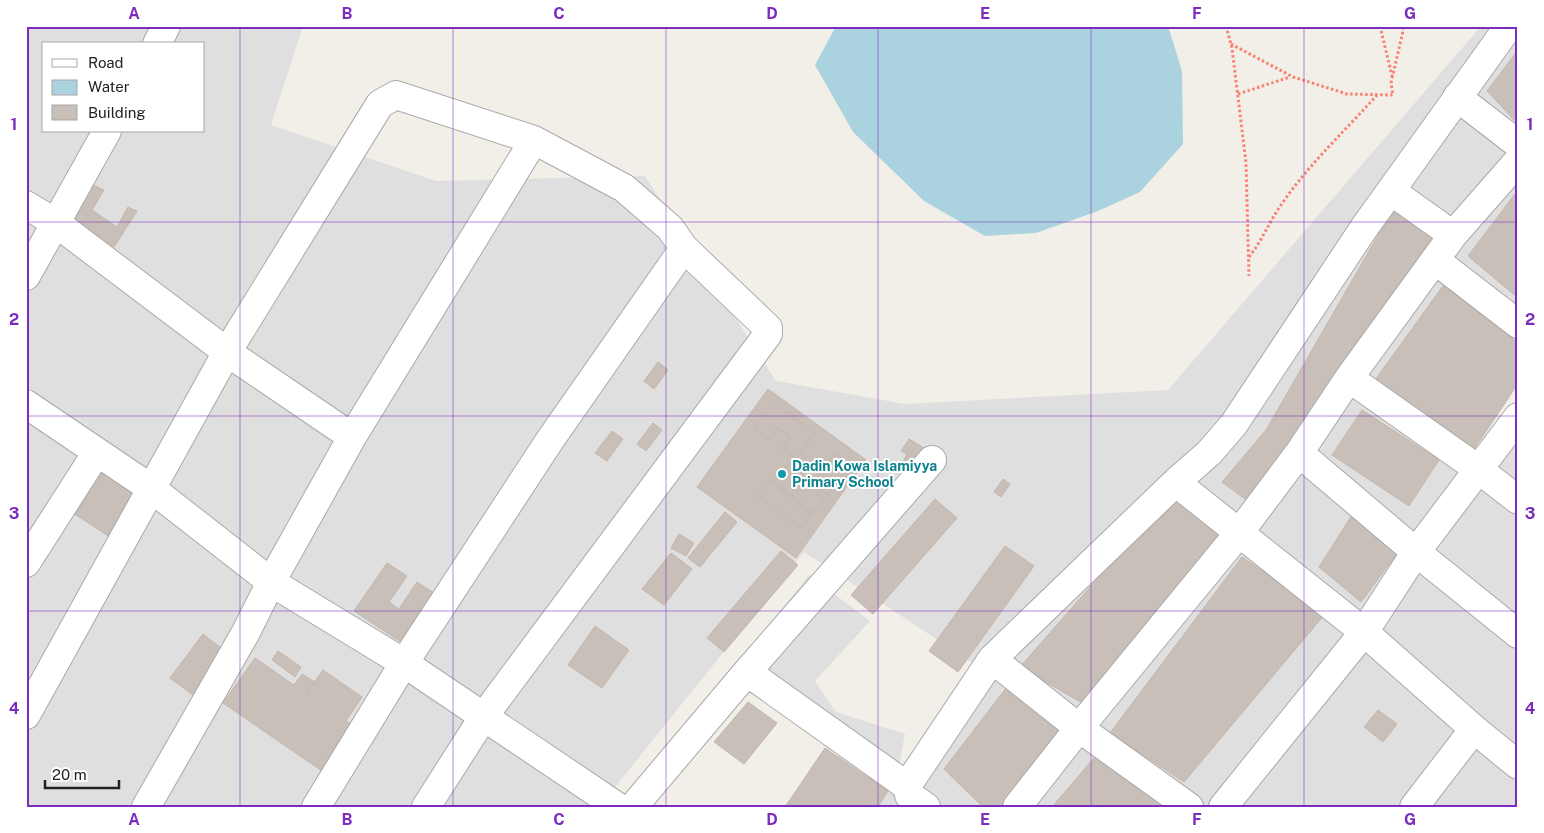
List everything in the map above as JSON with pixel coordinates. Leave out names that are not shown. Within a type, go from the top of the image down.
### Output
[{"type":"street","points":[[158,42],[166,26]]},
{"type":"street","points":[[907,786],[992,659],[1178,480],[1209,453],[1234,424],[1364,228],[1509,26]]},
{"type":"street","points":[[26,715],[227,352],[380,104],[396,95],[534,140],[624,188],[670,228],[684,248],[768,328],[768,334],[484,716],[426,807]]},
{"type":"street","points":[[1457,97],[1518,144]]},
{"type":"street","points":[[26,276],[107,132]]},
{"type":"street","points":[[146,807],[246,632],[271,582],[352,437],[534,140]]},
{"type":"street","points":[[1017,807],[1079,728],[1239,533],[1299,453],[1348,378],[1453,235],[1518,161]]},
{"type":"street","points":[[1391,191],[1453,235]]},
{"type":"street","points":[[26,205],[56,223],[227,352],[352,437]]},
{"type":"street","points":[[316,807],[404,663],[550,440],[684,248]]},
{"type":"street","points":[[1435,260],[1518,324]]},
{"type":"street","points":[[1348,378],[1478,469],[1518,500]]},
{"type":"street","points":[[26,404],[152,489],[271,582],[404,663],[618,807]]},
{"type":"street","points":[[1223,807],[1364,632],[1416,552],[1518,417]]},
{"type":"street","points":[[26,563],[97,452]]},
{"type":"street","points":[[1299,453],[1416,552],[1518,634]]},
{"type":"street","points":[[633,807],[747,672],[932,460]]},
{"type":"street","points":[[1178,480],[1184,489],[1364,632],[1474,729],[1518,765]]},
{"type":"street","points":[[992,659],[1079,728],[1189,807]]},
{"type":"street","points":[[747,672],[907,786],[909,795],[926,807]]},
{"type":"street","points":[[1414,807],[1474,729]]},
{"type":"path","points":[[1226,26],[1231,44],[1246,164],[1249,276]]},
{"type":"path","points":[[1380,26],[1392,77]]},
{"type":"path","points":[[1231,44],[1291,76],[1347,94],[1393,95],[1391,83],[1403,26]]},
{"type":"path","points":[[1238,94],[1291,76]]},
{"type":"path","points":[[1249,257],[1281,205],[1312,165],[1378,95]]},
{"type":"shaded area","points":[[26,26],[303,26],[271,125],[436,181],[645,176],[776,381],[905,404],[1168,390],[1481,26],[1518,26],[1518,385],[1318,689],[1215,807],[941,807],[918,790],[991,675],[804,552],[599,807],[26,807]]},
{"type":"shaded area","points":[[1518,435],[1518,807],[1234,807],[1342,681]]},
{"type":"shaded area","points":[[809,575],[870,621],[815,681],[836,712],[905,734],[894,793],[911,807],[870,807],[865,801],[877,749],[723,682]]},
{"type":"water","points":[[836,26],[1168,26],[1182,71],[1183,144],[1140,192],[1098,211],[1036,233],[985,236],[924,201],[853,132],[815,65]]},
{"type":"building","points":[[1518,50],[1518,124],[1487,91]]},
{"type":"building","points":[[91,184],[104,190],[92,210],[117,227],[128,207],[137,211],[114,247],[71,217]]},
{"type":"building","points":[[1518,190],[1518,298],[1468,256]]},
{"type":"building","points":[[1395,206],[1441,237],[1253,505],[1222,482],[1266,430]]},
{"type":"building","points":[[1448,279],[1518,343],[1518,383],[1468,458],[1375,380]]},
{"type":"building","points":[[658,362],[668,370],[654,389],[644,381]]},
{"type":"building","name":"Dadin Kowa Islamiyya Primary School","points":[[768,389],[866,460],[796,558],[697,487]]},
{"type":"building","points":[[773,403],[815,433],[796,459],[782,448],[790,437],[777,428],[769,439],[754,428]]},
{"type":"building","points":[[1362,410],[1439,460],[1409,506],[1332,455]]},
{"type":"building","points":[[653,423],[662,430],[646,451],[637,444]]},
{"type":"building","points":[[612,431],[623,439],[607,461],[595,453]]},
{"type":"building","points":[[909,439],[929,451],[917,471],[903,462],[907,454],[901,451]]},
{"type":"building","points":[[835,453],[850,465],[827,495],[812,483]]},
{"type":"building","points":[[103,461],[146,489],[113,539],[70,511]]},
{"type":"building","points":[[785,466],[825,499],[814,513],[774,481]]},
{"type":"building","points":[[1003,479],[1010,484],[1001,497],[994,492]]},
{"type":"building","points":[[770,481],[811,514],[800,528],[758,496]]},
{"type":"building","points":[[1177,488],[1226,539],[1089,707],[1020,667]]},
{"type":"building","points":[[935,499],[957,518],[873,614],[851,595]]},
{"type":"building","points":[[725,512],[737,522],[700,567],[688,558]]},
{"type":"building","points":[[1354,512],[1399,551],[1361,602],[1319,567]]},
{"type":"building","points":[[679,534],[694,543],[686,556],[671,548]]},
{"type":"building","points":[[1005,546],[1034,566],[958,672],[929,651]]},
{"type":"building","points":[[781,551],[798,565],[724,652],[707,638]]},
{"type":"building","points":[[671,553],[692,569],[664,605],[642,589]]},
{"type":"building","points":[[1242,557],[1325,614],[1184,782],[1110,733]]},
{"type":"building","points":[[387,563],[407,576],[389,602],[399,609],[417,582],[440,597],[407,646],[354,611]]},
{"type":"building","points":[[595,626],[629,650],[602,688],[568,665]]},
{"type":"building","points":[[203,634],[226,652],[193,695],[170,678]]},
{"type":"building","points":[[278,651],[301,667],[295,677],[272,660]]},
{"type":"building","points":[[255,658],[294,685],[302,674],[315,682],[323,670],[362,697],[346,721],[353,726],[322,771],[223,703]]},
{"type":"building","points":[[1010,683],[1070,726],[1006,807],[983,807],[944,769]]},
{"type":"building","points":[[748,702],[777,723],[744,764],[714,742]]},
{"type":"building","points":[[1378,710],[1397,724],[1383,742],[1364,727]]},
{"type":"building","points":[[825,748],[888,791],[878,807],[785,807]]},
{"type":"building","points":[[1100,751],[1175,807],[1052,807]]},
{"type":"place","name":"Dadin Kowa Islamiyya Primary School","points":[[782,474]]}]
